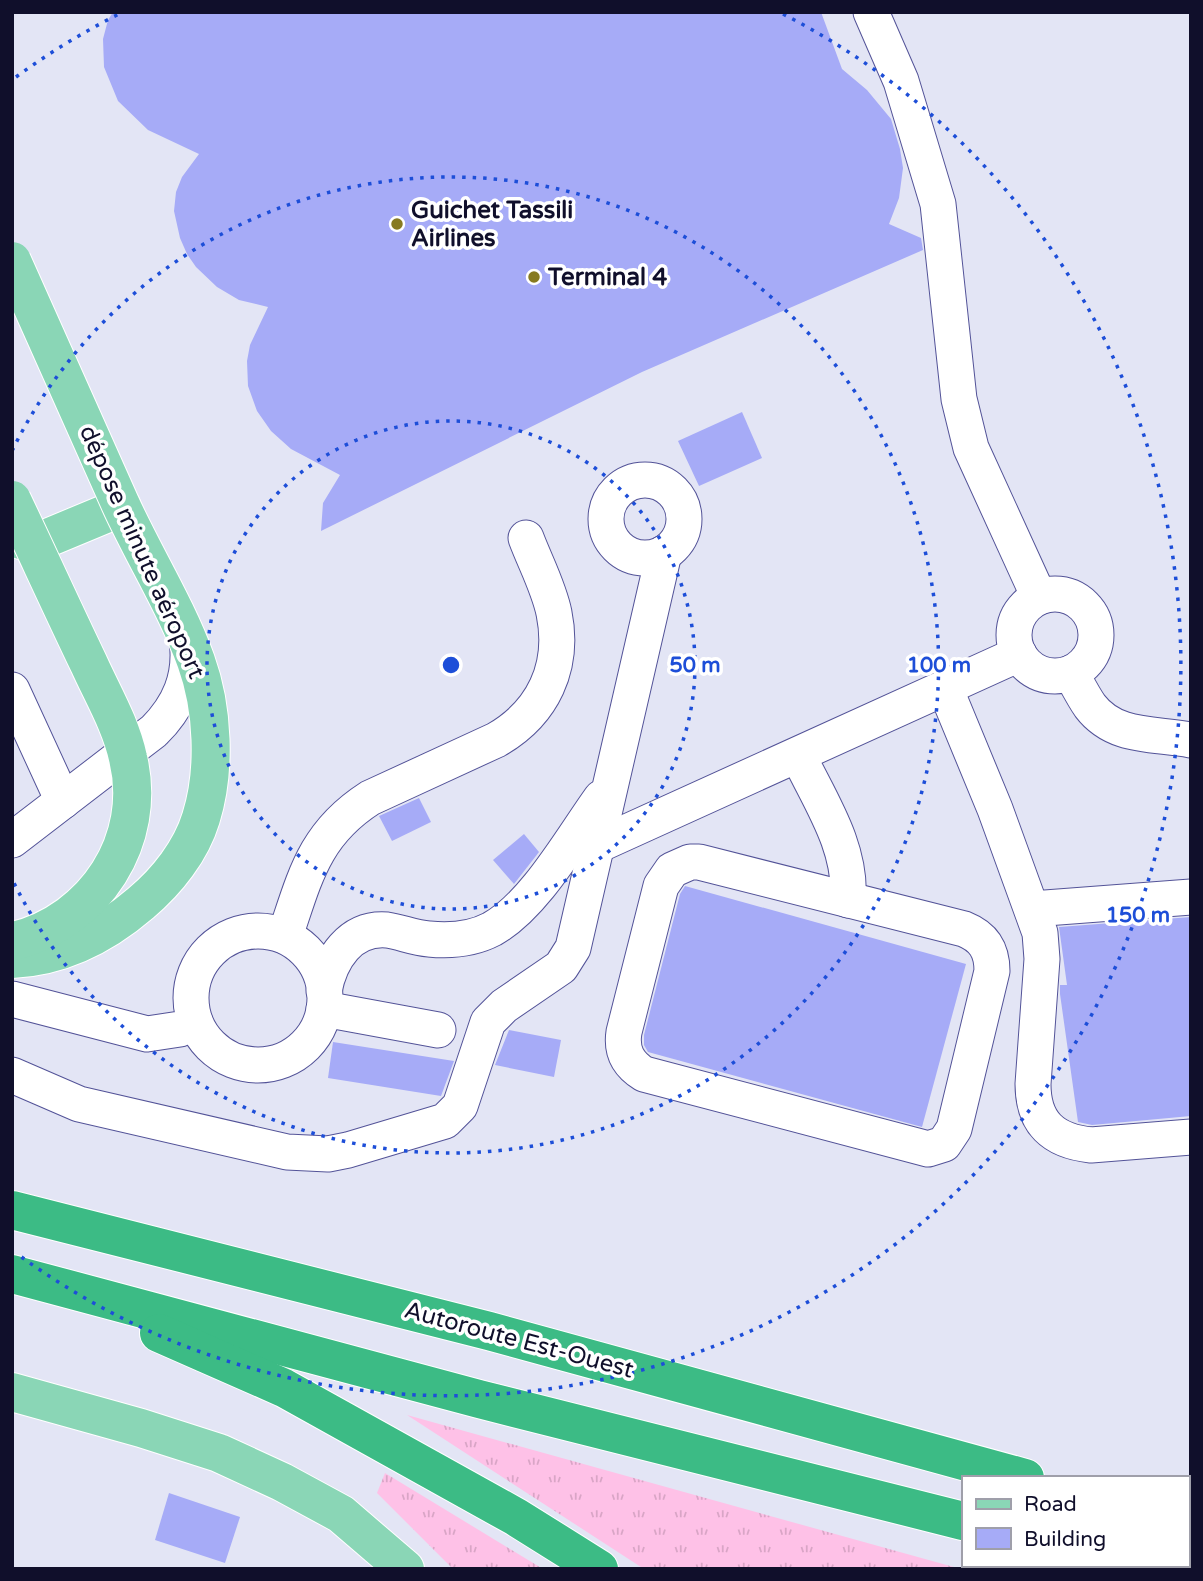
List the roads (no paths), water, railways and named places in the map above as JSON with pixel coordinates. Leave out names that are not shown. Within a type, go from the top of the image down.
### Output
[{"type":"highway","name":"Autoroute Est-Ouest","points":[[12,1210],[489,1331],[1018,1476]]},
{"type":"highway","points":[[27,1277],[479,1399],[962,1521]]},
{"type":"highway","points":[[27,1277],[284,1388],[516,1517],[599,1569]]},
{"type":"main road","name":"dépose minute aéroport","points":[[12,262],[122,507],[196,661],[208,713],[209,752],[201,818],[187,848],[154,892],[120,921],[101,933],[61,950],[12,959]]},
{"type":"main road","points":[[12,500],[23,541],[121,734],[133,782],[132,807],[120,856],[92,897],[73,914],[52,927],[12,942]]},
{"type":"main road","points":[[23,541],[122,507]]},
{"type":"main road","points":[[12,1392],[219,1453],[282,1482],[341,1514],[405,1569]]},
{"type":"street","points":[[871,12],[901,81],[938,204],[957,387],[964,424],[976,460],[1039,597]]},
{"type":"street","points":[[12,262],[80,415],[181,618],[189,653],[184,688],[166,719],[12,840]]},
{"type":"street","points":[[285,936],[315,855],[325,838],[353,809],[370,798],[496,740],[512,731],[529,716],[551,677],[557,633],[553,611],[526,538]]},
{"type":"street","points":[[12,1075],[79,1104],[287,1152],[328,1154],[348,1150],[435,1125],[453,1114],[460,1106],[488,1022],[504,1006],[551,974],[568,958],[576,937],[664,553]]},
{"type":"street","points":[[1053,593],[1080,601],[1090,612],[1096,625],[1092,654],[1084,665],[1072,673],[1057,676],[1042,674],[1028,666],[1019,654],[1014,628],[1027,604],[1039,597],[1053,593]]},
{"type":"street","points":[[596,846],[1019,654]]},
{"type":"street","points":[[1072,673],[1089,704],[1110,724],[1138,734],[1191,740]]},
{"type":"street","points":[[945,688],[995,809],[1040,933],[1042,959],[1033,1100],[1038,1115],[1047,1128],[1060,1138],[1075,1143],[1091,1145],[1191,1137]]},
{"type":"street","points":[[12,690],[63,801]]},
{"type":"street","points":[[798,755],[845,854],[850,881],[848,900]]},
{"type":"street","points":[[324,1000],[320,974],[312,959],[300,946],[285,936],[250,931],[234,935],[212,950],[197,970],[191,1005],[195,1022],[203,1037],[216,1050],[247,1064],[265,1065],[282,1061],[310,1040],[319,1025],[324,1000],[327,974],[334,958],[351,941],[370,931],[387,930],[426,939],[448,940],[490,930],[510,917],[530,897],[609,786]]},
{"type":"street","points":[[699,862],[848,900],[964,929],[975,934],[989,950],[992,971],[954,1129],[944,1144],[928,1149],[644,1074],[629,1061],[622,1042],[624,1032],[661,886],[671,870],[680,864],[699,862]]},
{"type":"street","points":[[1032,909],[1191,897]]},
{"type":"street","points":[[12,999],[147,1034],[180,1029],[195,1022]]},
{"type":"street","points":[[324,1000],[438,1030]]},
{"type":"place","name":"Guichet Tassili Airlines","points":[[397,224]]},
{"type":"place","name":"Terminal 4","points":[[534,277]]}]
